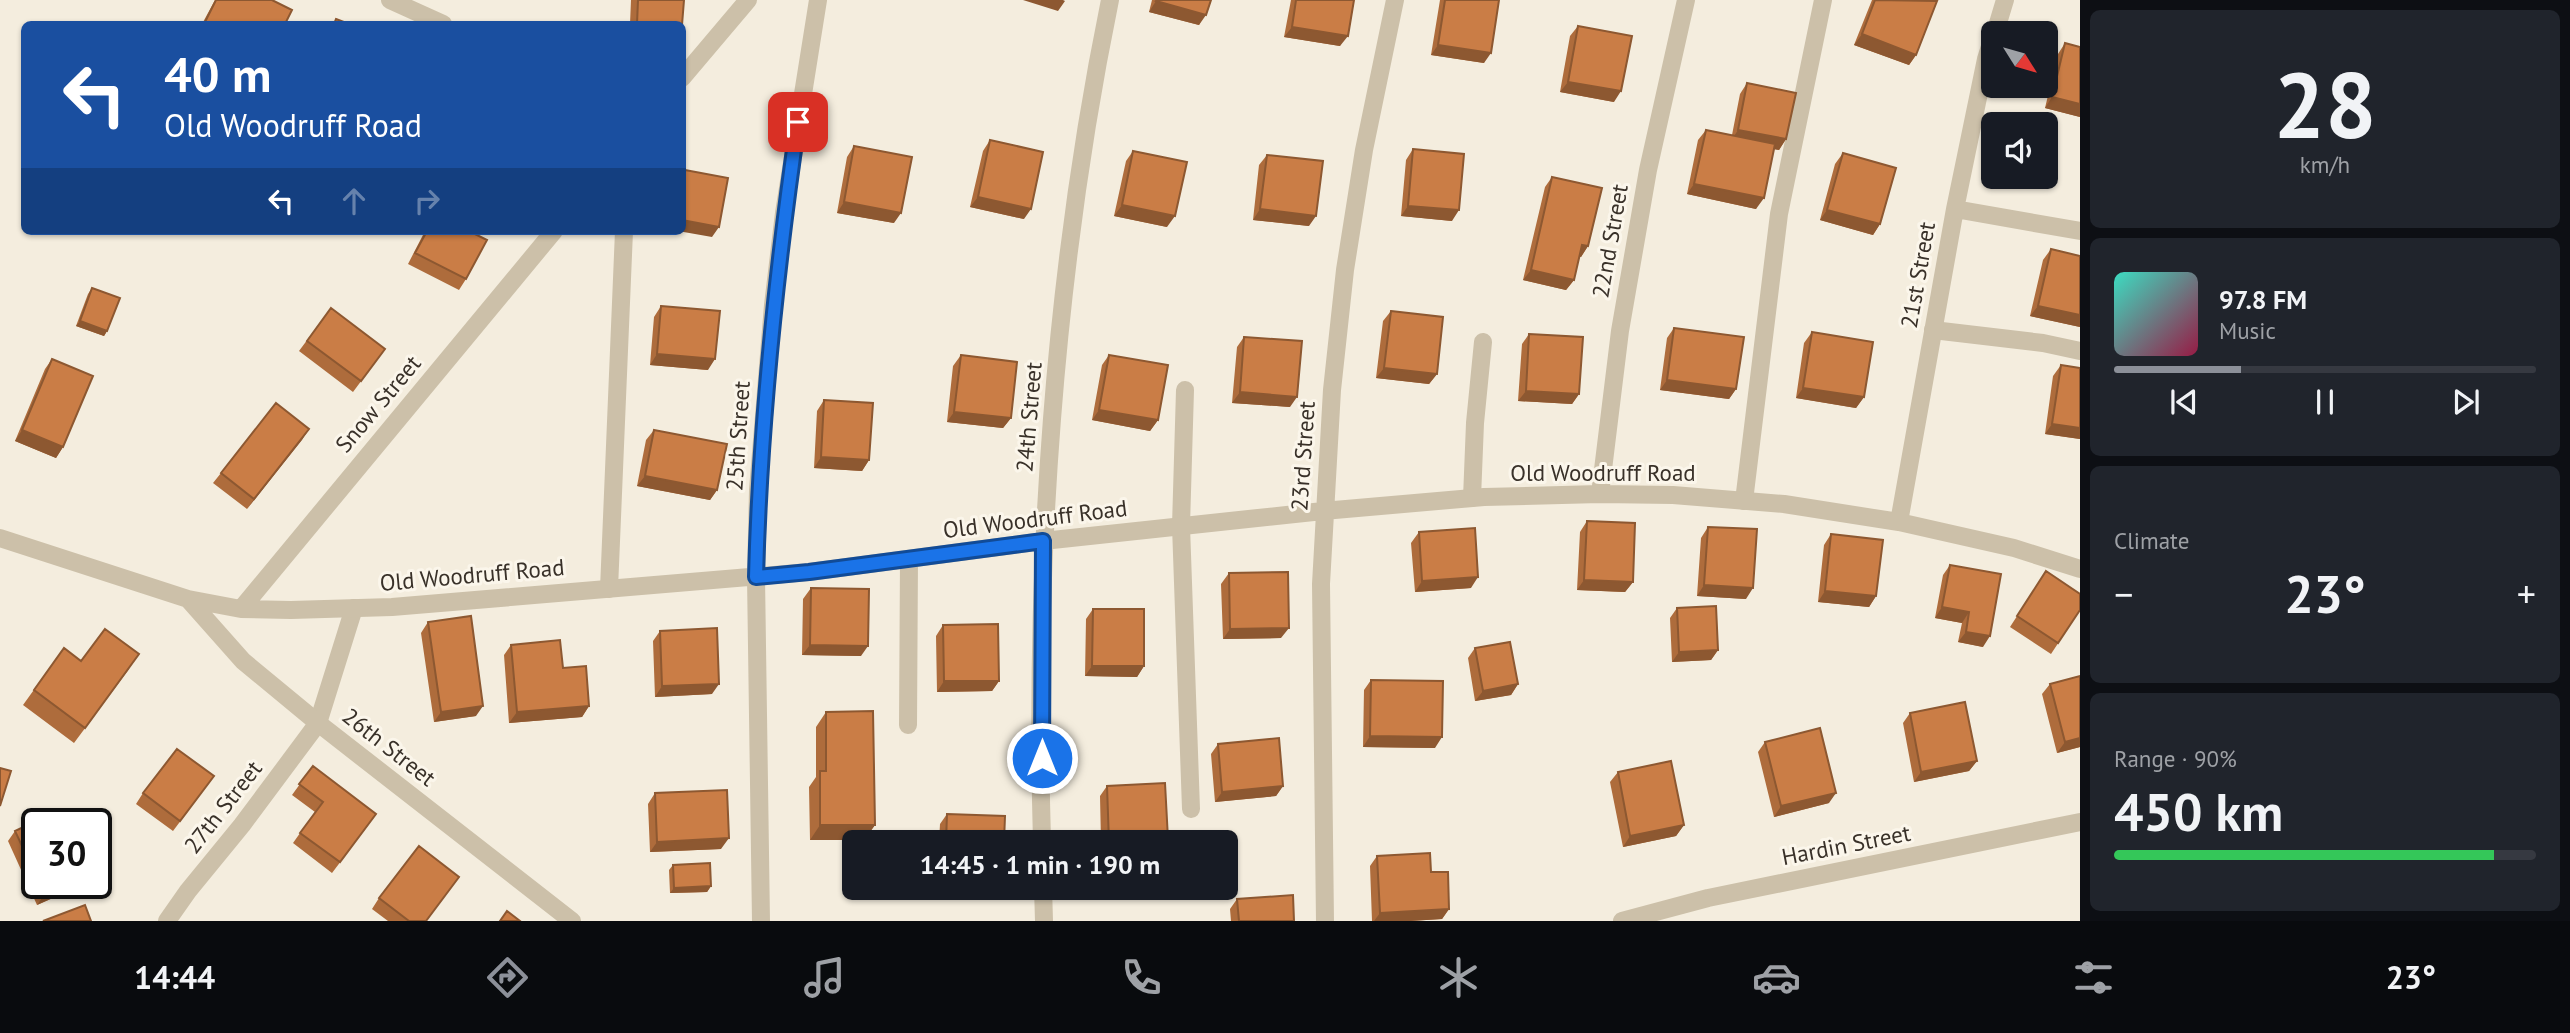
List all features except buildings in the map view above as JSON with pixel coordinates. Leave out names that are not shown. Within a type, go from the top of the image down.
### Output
[{"type":"street","points":[[390,0],[436,21]]},
{"type":"street","points":[[686,73],[748,0]]},
{"type":"street","name":"25th Street","points":[[761,921],[756,577],[758,490],[773,305],[784,213],[818,0]]},
{"type":"street","name":"24th Street","points":[[1042,830],[1043,541],[1051,432],[1072,234],[1110,0]]},
{"type":"street","name":"23rd Street","points":[[1325,921],[1321,584],[1332,390],[1345,270],[1364,150],[1395,0]]},
{"type":"street","name":"22nd Street","points":[[1600,494],[1620,331],[1643,197],[1686,0]]},
{"type":"street","points":[[1744,501],[1779,214],[1823,0]]},
{"type":"street","name":"21st Street","points":[[1998,21],[2005,0]]},
{"type":"street","name":"21st Street","points":[[1899,522],[1955,209],[1981,83]]},
{"type":"street","points":[[1955,209],[2080,231]]},
{"type":"street","name":"Snow Street","points":[[241,608],[551,235]]},
{"type":"street","points":[[609,589],[624,235]]},
{"type":"street","points":[[1933,330],[2080,351]]},
{"type":"street","points":[[1472,498],[1475,424],[1483,342]]},
{"type":"street","points":[[1185,390],[1181,526],[1191,809]]},
{"type":"street","name":"Old Woodruff Road","points":[[0,538],[188,599],[241,608],[291,610],[354,608],[756,577],[1043,541],[1472,498],[1673,495],[1784,504],[1899,522],[2014,548],[2080,569]]},
{"type":"street","points":[[908,725],[909,559]]},
{"type":"street","name":"26th Street","points":[[188,599],[243,661],[318,723],[572,921]]},
{"type":"street","name":"27th Street","points":[[167,921],[318,723],[354,608]]},
{"type":"street","name":"Hardin Street","points":[[1622,921],[1721,895],[2080,822]]},
{"type":"street","points":[[1044,900],[1044,921]]},
{"type":"route","points":[[798,122],[773,305],[758,490],[756,577],[1043,541],[1042,758]]}]
